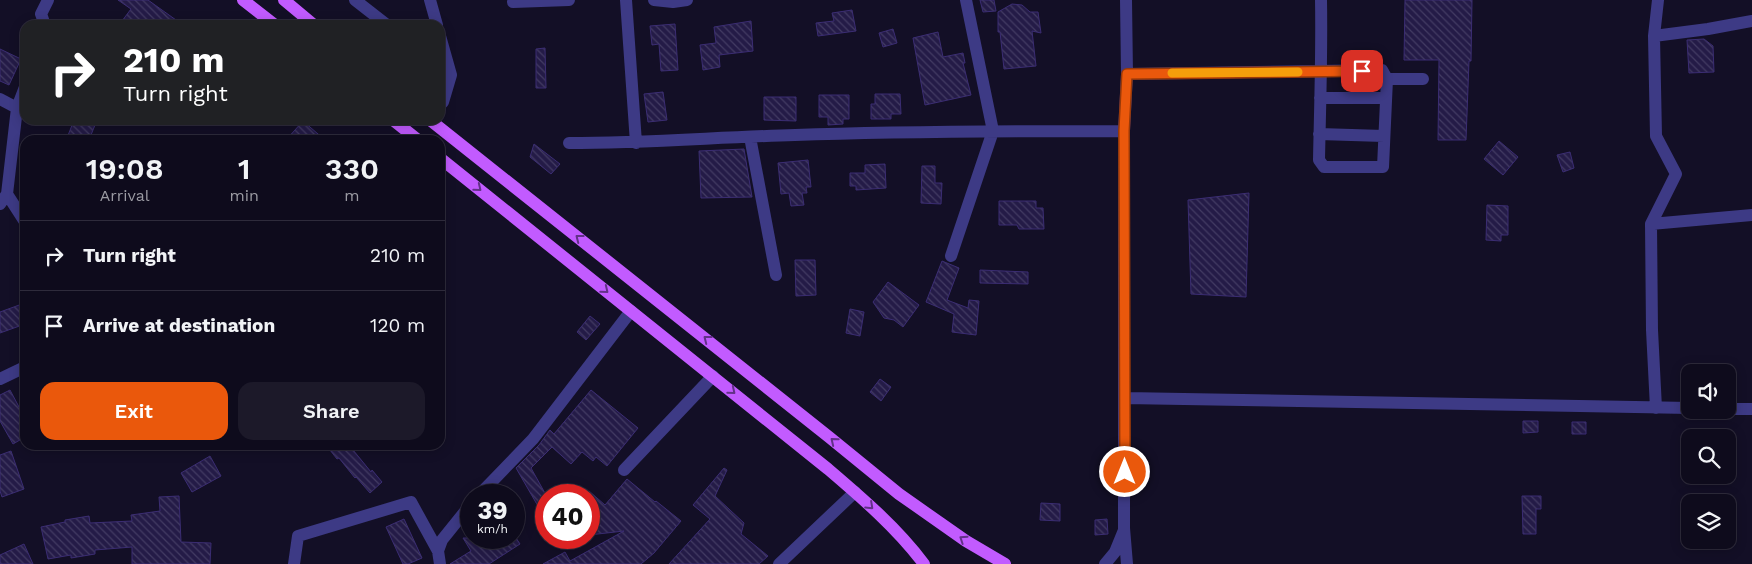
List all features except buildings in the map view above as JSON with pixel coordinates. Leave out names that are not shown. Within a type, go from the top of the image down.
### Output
[{"type":"main road","points":[[244,0],[269,20]]},
{"type":"main road","points":[[284,0],[308,20]]},
{"type":"main road","points":[[399,125],[412,135]]},
{"type":"main road","points":[[436,125],[899,494],[966,541],[1005,564]]},
{"type":"main road","points":[[445,162],[854,492],[914,550],[924,564]]},
{"type":"street","points":[[43,20],[41,14],[48,0]]},
{"type":"street","points":[[355,0],[380,20]]},
{"type":"street","points":[[430,0],[436,20]]},
{"type":"street","points":[[513,2],[569,0]]},
{"type":"street","points":[[626,0],[636,143]]},
{"type":"street","points":[[654,0],[673,2],[687,0]]},
{"type":"street","points":[[951,256],[993,131],[966,0]]},
{"type":"street","points":[[1126,0],[1127,74],[1124,131],[1124,528],[1127,564]]},
{"type":"street","points":[[1321,0],[1322,72],[1319,160],[1324,167],[1383,167],[1386,98],[1384,75]]},
{"type":"street","points":[[1656,408],[1652,330],[1651,224],[1676,174],[1656,136],[1654,36],[1658,0]]},
{"type":"street","points":[[1654,36],[1752,21]]},
{"type":"street","points":[[445,54],[451,75],[445,93]]},
{"type":"street","points":[[445,71],[451,75]]},
{"type":"street","points":[[1127,74],[1322,72],[1423,79]]},
{"type":"street","points":[[1320,98],[1386,98]]},
{"type":"street","points":[[0,99],[16,108]]},
{"type":"street","points":[[20,99],[16,108],[3,199],[20,217]]},
{"type":"street","points":[[569,143],[636,143],[750,137],[993,131],[1124,131]]},
{"type":"street","points":[[1319,134],[1384,136]]},
{"type":"street","points":[[750,137],[776,275]]},
{"type":"street","points":[[1651,224],[1752,215]]},
{"type":"street","points":[[490,484],[533,439],[631,311]]},
{"type":"street","points":[[0,379],[20,369]]},
{"type":"street","points":[[624,470],[712,376]]},
{"type":"street","points":[[1125,398],[1681,408]]},
{"type":"street","points":[[1736,409],[1752,409]]},
{"type":"street","points":[[779,564],[854,492]]},
{"type":"street","points":[[294,564],[298,536],[411,502],[438,551],[440,564]]},
{"type":"street","points":[[438,551],[442,540],[460,518]]},
{"type":"street","points":[[1105,564],[1115,552],[1124,528]]},
{"type":"slow traffic","points":[[1172,73],[1298,72]]},
{"type":"route","points":[[1125,472],[1124,131],[1127,74],[1362,71]]}]
